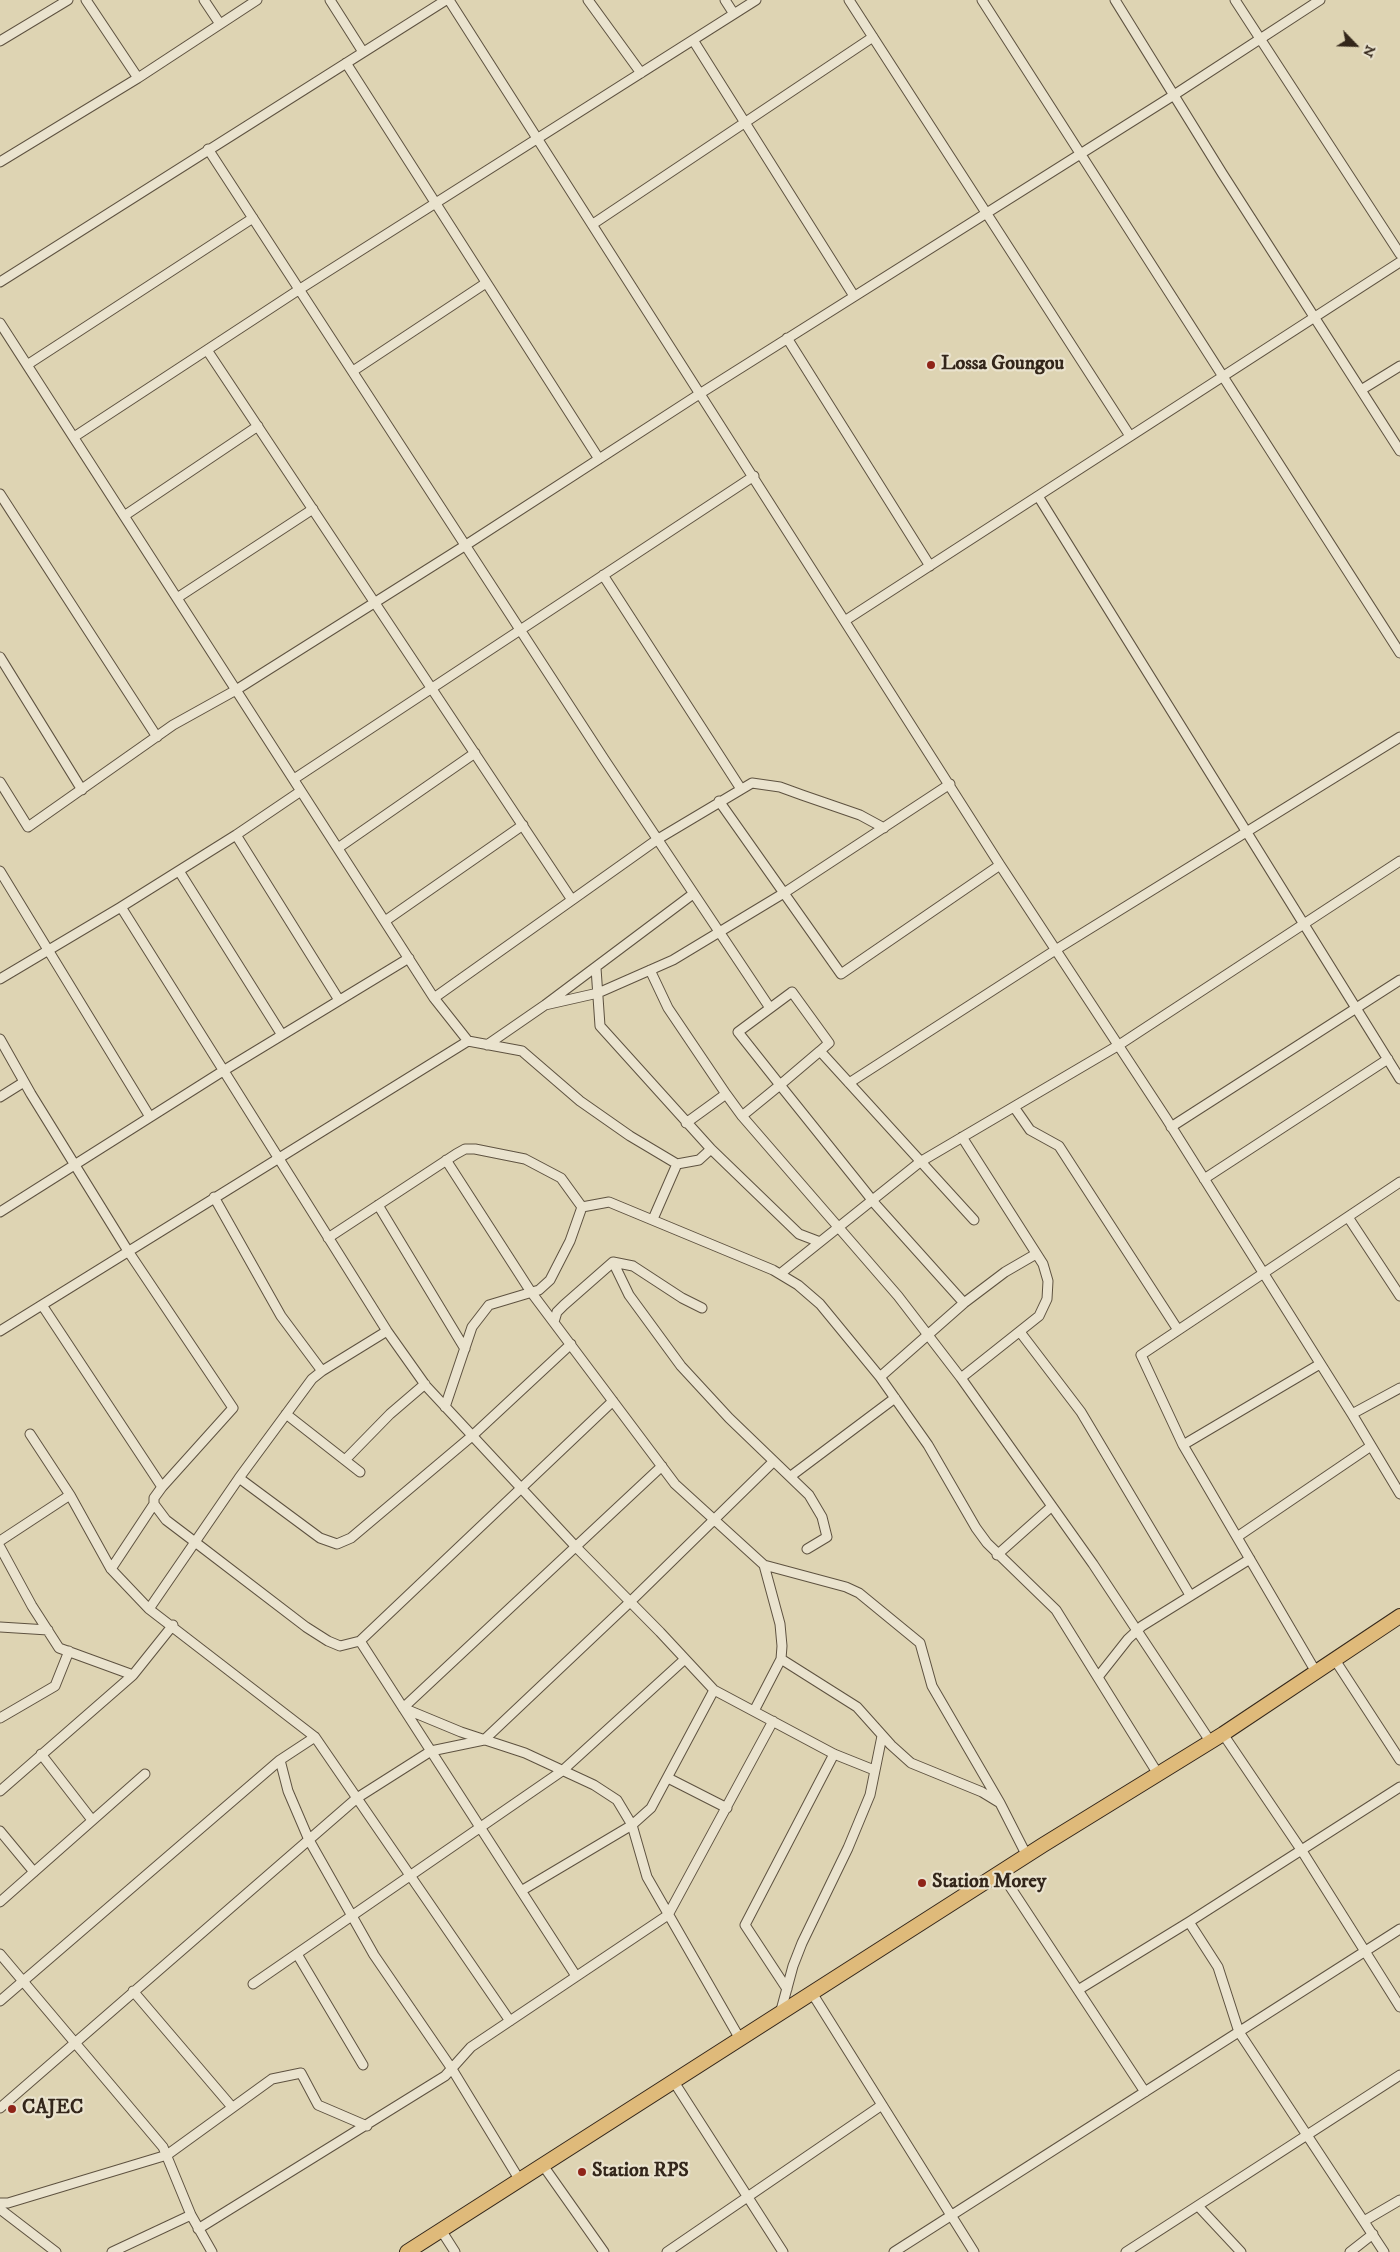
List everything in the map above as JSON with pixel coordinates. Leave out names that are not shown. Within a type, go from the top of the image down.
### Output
[{"type":"main road","points":[[406,2252],[1027,1856],[1223,1734],[1400,1616]]},
{"type":"street","points":[[0,41],[68,0]]},
{"type":"street","points":[[86,0],[138,78]]},
{"type":"street","points":[[204,0],[220,24]]},
{"type":"street","points":[[0,162],[138,78],[258,0]]},
{"type":"street","points":[[330,0],[363,52]]},
{"type":"street","points":[[0,282],[208,149],[448,0],[846,620],[1000,865],[1057,949],[1171,1127],[1352,1414],[1400,1494]]},
{"type":"street","points":[[588,0],[641,73]]},
{"type":"street","points":[[725,0],[734,14]]},
{"type":"street","points":[[74,437],[300,289],[756,0]]},
{"type":"street","points":[[849,0],[985,214],[1130,436]]},
{"type":"street","points":[[982,0],[1400,653]]},
{"type":"street","points":[[1115,0],[1400,451]]},
{"type":"street","points":[[1123,0],[1124,15]]},
{"type":"street","points":[[1235,0],[1400,254]]},
{"type":"street","points":[[0,782],[28,827],[173,725],[236,690],[787,338],[1174,95],[1320,0]]},
{"type":"street","points":[[593,224],[873,37]]},
{"type":"street","points":[[693,40],[854,296]]},
{"type":"street","points":[[346,63],[599,459]]},
{"type":"street","points":[[208,149],[520,630],[770,1008]]},
{"type":"street","points":[[27,365],[253,218]]},
{"type":"street","points":[[846,620],[1400,262]]},
{"type":"street","points":[[353,371],[486,283]]},
{"type":"street","points":[[0,323],[434,998],[468,1040],[522,1051],[580,1101],[630,1136],[677,1164],[699,1160],[711,1149]]},
{"type":"street","points":[[787,338],[930,566]]},
{"type":"street","points":[[207,350],[572,900]]},
{"type":"street","points":[[1361,390],[1400,366]]},
{"type":"street","points":[[124,516],[258,426]]},
{"type":"street","points":[[294,779],[754,476]]},
{"type":"street","points":[[0,494],[157,737]]},
{"type":"street","points":[[1038,496],[1400,1079]]},
{"type":"street","points":[[177,598],[313,509]]},
{"type":"street","points":[[603,575],[741,789]]},
{"type":"street","points":[[0,657],[82,790]]},
{"type":"street","points":[[849,1083],[1057,949],[1400,738]]},
{"type":"street","points":[[338,848],[475,753]]},
{"type":"street","points":[[434,998],[658,838],[752,783],[780,787],[860,815],[884,828]]},
{"type":"street","points":[[545,1005],[598,993],[673,960],[784,893],[950,784]]},
{"type":"street","points":[[0,979],[122,908],[301,791]]},
{"type":"street","points":[[719,801],[841,974],[1000,865]]},
{"type":"street","points":[[385,921],[523,825]]},
{"type":"street","points":[[236,835],[339,1000]]},
{"type":"street","points":[[780,1274],[920,1162],[1119,1046],[1303,923],[1400,861]]},
{"type":"street","points":[[0,871],[50,950],[150,1117]]},
{"type":"street","points":[[179,871],[282,1035]]},
{"type":"street","points":[[487,1045],[596,968],[693,894]]},
{"type":"street","points":[[122,908],[387,1331],[425,1384],[576,1547],[714,1690],[834,1754],[874,1770]]},
{"type":"street","points":[[0,1212],[223,1071],[409,958]]},
{"type":"street","points":[[596,968],[600,1026],[711,1149],[799,1234],[820,1242]]},
{"type":"street","points":[[650,970],[668,1008],[742,1116],[839,1227],[929,1336],[961,1378],[1138,1629],[1210,1741]]},
{"type":"street","points":[[1171,1127],[1400,980]]},
{"type":"street","points":[[742,1116],[780,1084],[820,1050],[829,1043],[792,992],[738,1032],[780,1084],[872,1200],[964,1304]]},
{"type":"street","points":[[0,1039],[24,1082],[128,1251],[233,1408],[162,1487],[154,1498],[154,1504],[111,1569]]},
{"type":"street","points":[[0,1331],[468,1040]]},
{"type":"street","points":[[820,1050],[974,1220]]},
{"type":"street","points":[[1204,1179],[1388,1059]]},
{"type":"street","points":[[0,1097],[24,1082]]},
{"type":"street","points":[[686,1123],[726,1094]]},
{"type":"street","points":[[1014,1107],[1030,1130],[1059,1146],[1178,1330]]},
{"type":"street","points":[[961,1378],[1039,1316],[1047,1299],[1048,1281],[1043,1264],[962,1137]]},
{"type":"street","points":[[328,1238],[465,1149],[475,1149],[525,1159],[561,1178],[582,1207]]},
{"type":"street","points":[[446,1160],[531,1292],[675,1484],[715,1518],[764,1565],[846,1587],[859,1594],[920,1643],[932,1686],[1000,1803],[1027,1856]]},
{"type":"street","points":[[653,1219],[677,1164]]},
{"type":"street","points":[[1316,1672],[1183,1445],[1141,1355],[1400,1182]]},
{"type":"street","points":[[214,1197],[281,1316],[322,1371]]},
{"type":"street","points":[[582,1207],[609,1202],[653,1219],[780,1274],[798,1285],[820,1304],[880,1377],[928,1445],[976,1528],[998,1554],[1056,1610],[1158,1774]]},
{"type":"street","points":[[378,1205],[464,1349]]},
{"type":"street","points":[[446,1407],[472,1327],[489,1304],[539,1290],[550,1280],[570,1241],[582,1207]]},
{"type":"street","points":[[1348,1217],[1400,1296]]},
{"type":"street","points":[[880,1377],[964,1304],[1005,1272],[1036,1254]]},
{"type":"street","points":[[554,1322],[557,1312],[613,1262]]},
{"type":"street","points":[[613,1262],[633,1266],[682,1298],[702,1308]]},
{"type":"street","points":[[613,1262],[629,1295],[681,1366],[773,1462],[791,1476],[809,1495],[822,1517],[827,1537],[807,1549]]},
{"type":"street","points":[[42,1305],[162,1487]]},
{"type":"street","points":[[149,1608],[239,1478],[286,1414],[322,1371],[387,1331]]},
{"type":"street","points":[[1020,1332],[1081,1412],[1190,1595]]},
{"type":"street","points":[[239,1478],[320,1538],[337,1544],[351,1538],[472,1436],[571,1344]]},
{"type":"street","points":[[1183,1445],[1320,1364]]},
{"type":"street","points":[[346,1460],[390,1414],[425,1384]]},
{"type":"street","points":[[1352,1414],[1400,1388]]},
{"type":"street","points":[[791,1476],[895,1398]]},
{"type":"street","points":[[154,1504],[166,1520],[306,1627],[340,1646],[360,1641],[613,1401]]},
{"type":"street","points":[[286,1414],[360,1472]]},
{"type":"street","points":[[30,1434],[70,1495],[111,1569],[149,1608],[315,1737],[510,2021]]},
{"type":"street","points":[[1237,1537],[1371,1446]]},
{"type":"street","points":[[0,2108],[357,1798],[431,1751],[484,1740],[630,1602],[773,1462]]},
{"type":"street","points":[[403,1708],[662,1466]]},
{"type":"street","points":[[0,1541],[70,1495]]},
{"type":"street","points":[[998,1554],[1051,1507]]},
{"type":"street","points":[[0,1547],[59,1648],[133,1675]]},
{"type":"street","points":[[1098,1677],[1138,1629],[1250,1559]]},
{"type":"street","points":[[754,1711],[781,1659],[782,1634],[764,1565]]},
{"type":"street","points":[[0,1791],[133,1675],[173,1625]]},
{"type":"street","points":[[0,1626],[48,1630]]},
{"type":"street","points":[[360,1641],[576,1976]]},
{"type":"street","points":[[0,1718],[55,1686],[69,1651]]},
{"type":"street","points":[[253,1984],[562,1771],[686,1659]]},
{"type":"street","points":[[781,1659],[825,1685],[857,1707],[882,1736],[912,1764],[982,1792],[1000,1803]]},
{"type":"street","points":[[1335,1660],[1400,1760]]},
{"type":"street","points":[[521,1891],[632,1825],[651,1808],[714,1690]]},
{"type":"street","points":[[403,1708],[484,1740],[525,1753],[610,1794],[617,1800],[632,1825],[647,1877],[740,2039]]},
{"type":"street","points":[[198,2229],[367,2126],[452,2069],[472,2047],[668,1915],[773,1721]]},
{"type":"street","points":[[1223,1734],[1302,1851],[1400,2007]]},
{"type":"street","points":[[780,2014],[786,1989],[802,1943],[848,1848],[870,1795],[882,1736]]},
{"type":"street","points":[[0,2001],[280,1760],[315,1737]]},
{"type":"street","points":[[41,1754],[92,1820]]},
{"type":"street","points":[[786,1989],[745,1925],[834,1754]]},
{"type":"street","points":[[280,1760],[288,1791],[309,1840],[352,1916],[374,1954],[452,2069],[519,2179]]},
{"type":"street","points":[[0,1902],[145,1774]]},
{"type":"street","points":[[668,1778],[727,1808]]},
{"type":"street","points":[[1078,1990],[1302,1851],[1400,1787]]},
{"type":"street","points":[[0,1831],[34,1872]]},
{"type":"street","points":[[1001,1873],[1145,2092]]},
{"type":"street","points":[[1189,1922],[1218,1967],[1239,2032],[1384,2252]]},
{"type":"street","points":[[894,2252],[1400,1929]]},
{"type":"street","points":[[0,1954],[163,2147],[191,2215],[212,2252]]},
{"type":"street","points":[[297,1954],[363,2065]]},
{"type":"street","points":[[134,1991],[232,2107]]},
{"type":"street","points":[[812,1993],[974,2252]]},
{"type":"street","points":[[0,2203],[8,2203],[167,2156],[272,2079],[301,2073],[318,2105],[367,2126]]},
{"type":"street","points":[[1126,2252],[1400,2075]]},
{"type":"street","points":[[674,2082],[783,2252]]},
{"type":"street","points":[[667,2252],[882,2106]]},
{"type":"street","points":[[542,2164],[604,2252]]},
{"type":"street","points":[[1364,2221],[1400,2200]]},
{"type":"street","points":[[1198,2206],[1241,2252]]},
{"type":"street","points":[[0,2209],[56,2252]]},
{"type":"street","points":[[112,2252],[191,2215]]},
{"type":"street","points":[[441,2230],[455,2252]]},
{"type":"street","points":[[1350,2252],[1373,2234]]},
{"type":"place","name":"Lossa Goungou","points":[[931,365]]},
{"type":"place","name":"Station Morey","points":[[922,1883]]},
{"type":"place","name":"CAJEC","points":[[12,2109]]},
{"type":"place","name":"Station RPS","points":[[582,2172]]}]
